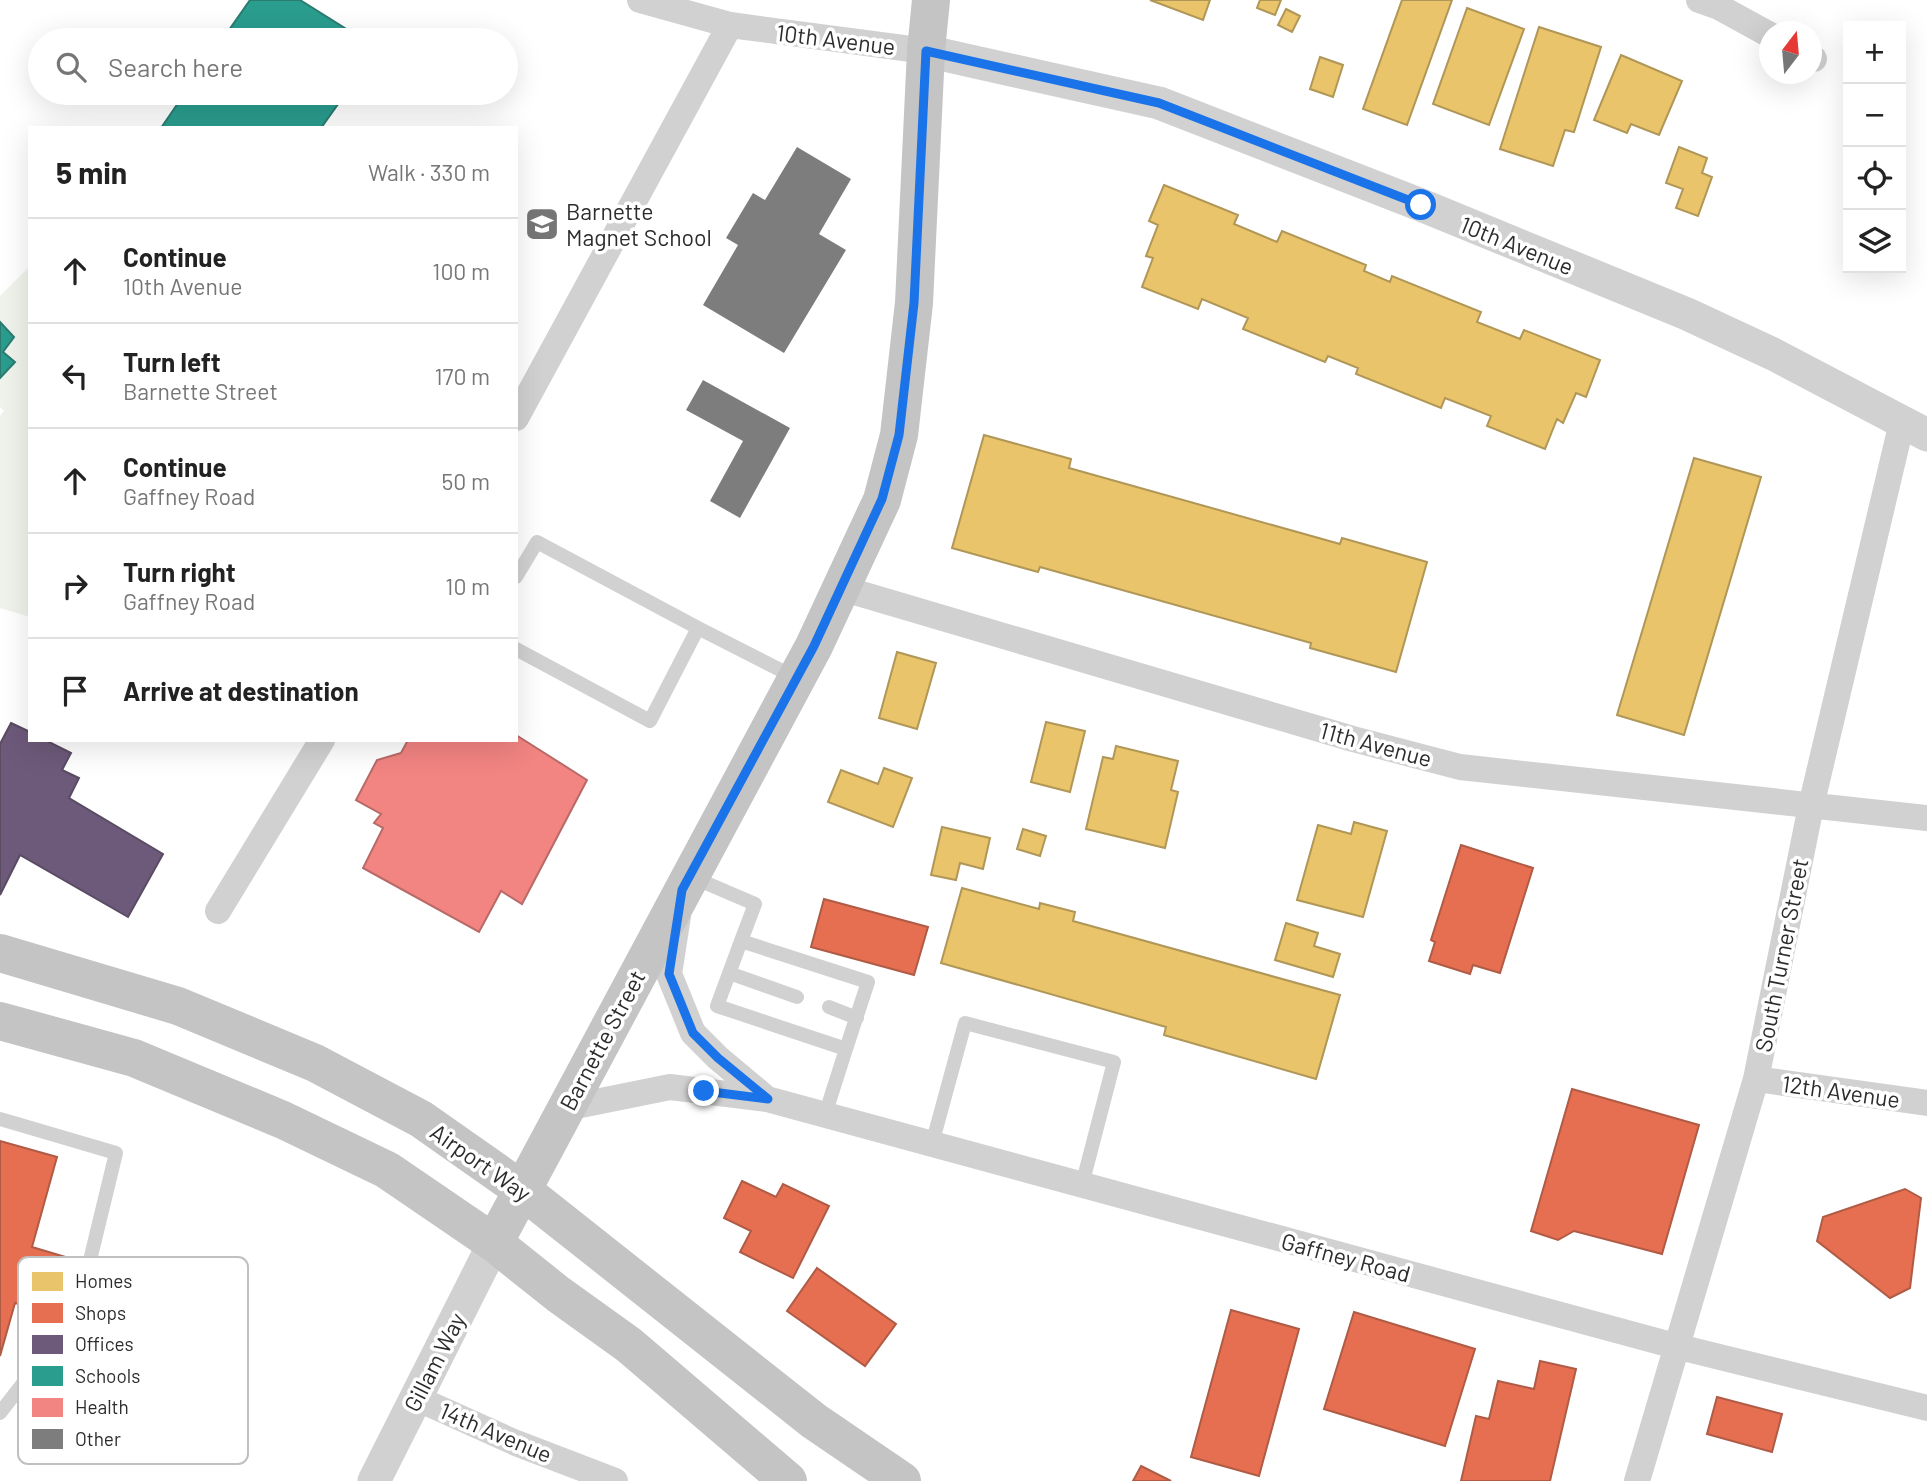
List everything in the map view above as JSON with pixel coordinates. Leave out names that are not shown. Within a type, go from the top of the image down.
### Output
[{"type":"main road","name":"Barnette Street","points":[[494,1243],[796,678],[882,499],[899,435],[914,303],[926,51],[931,0]]},
{"type":"main road","name":"Airport Way","points":[[0,953],[178,1006],[315,1063],[421,1119],[522,1190],[814,1422],[902,1481]]},
{"type":"main road","points":[[0,1021],[134,1058],[283,1120],[387,1170],[494,1243],[558,1294],[629,1345],[789,1481]]},
{"type":"street","name":"10th Avenue","points":[[640,0],[730,25],[926,51],[1159,103],[1421,205],[1687,314],[1773,354],[1914,429]]},
{"type":"street","points":[[1699,0],[1719,6],[1759,29]]},
{"type":"street","points":[[518,414],[730,25]]},
{"type":"street","name":"South Turner Street","points":[[1637,1481],[1756,1079],[1811,806],[1914,429]]},
{"type":"street","name":"11th Avenue","points":[[841,588],[1353,739],[1461,767],[1927,818]]},
{"type":"street","points":[[218,911],[321,742]]},
{"type":"street","name":"Gaffney Road","points":[[686,883],[669,974],[683,1011],[693,1033],[718,1058],[768,1099]]},
{"type":"street","name":"12th Avenue","points":[[1756,1079],[1927,1103]]},
{"type":"street","name":"Gaffney Road","points":[[566,1108],[670,1087],[768,1099],[1675,1346],[1927,1408]]},
{"type":"street","name":"Gillam Way","points":[[374,1481],[494,1243]]},
{"type":"street","name":"14th Avenue","points":[[416,1398],[516,1443],[615,1481]]},
{"type":"lane","points":[[518,574],[537,542],[796,678]]},
{"type":"lane","points":[[518,650],[650,721],[698,628]]},
{"type":"lane","points":[[686,883],[755,904],[717,1006],[846,1049]]},
{"type":"lane","points":[[741,941],[868,982],[825,1115]]},
{"type":"lane","points":[[729,973],[797,997]]},
{"type":"lane","points":[[829,1007],[857,1018]]},
{"type":"lane","points":[[932,1144],[965,1023],[1114,1062],[1082,1185]]},
{"type":"lane","points":[[0,1119],[117,1153],[91,1257]]},
{"type":"lane","points":[[0,1413],[18,1390]]},
{"type":"shaded area","points":[[28,268],[28,616],[0,608],[0,416],[4,411],[0,407],[0,378],[15,362],[3,352],[14,337],[0,322],[0,296]]},
{"type":"building: Homes","points":[[1150,0],[1210,0],[1203,20]]},
{"type":"building: Homes","points":[[1260,0],[1281,0],[1275,15],[1257,8]]},
{"type":"building: Homes","points":[[1402,0],[1452,0],[1407,125],[1363,109]]},
{"type":"building: Homes","points":[[1467,8],[1524,29],[1489,125],[1433,104]]},
{"type":"building: Homes","points":[[1286,9],[1300,16],[1292,32],[1278,25]]},
{"type":"building: Homes","points":[[1539,27],[1601,47],[1574,132],[1565,130],[1553,166],[1500,149]]},
{"type":"building: Homes","points":[[1621,55],[1682,81],[1659,135],[1631,124],[1627,133],[1594,120]]},
{"type":"building: Homes","points":[[1320,57],[1343,65],[1333,97],[1310,89]]},
{"type":"building: Homes","points":[[1679,147],[1707,158],[1702,173],[1712,177],[1698,216],[1676,208],[1683,189],[1666,183]]},
{"type":"building: Homes","points":[[1164,185],[1238,215],[1234,224],[1277,242],[1282,231],[1366,265],[1364,271],[1390,282],[1392,276],[1481,312],[1477,322],[1520,339],[1524,330],[1600,360],[1586,397],[1576,393],[1563,423],[1557,419],[1545,449],[1487,426],[1491,416],[1445,398],[1441,408],[1356,374],[1358,368],[1328,356],[1325,362],[1243,329],[1248,318],[1202,299],[1198,309],[1142,287],[1153,258],[1146,256],[1158,225],[1149,221]]},
{"type":"building: Homes","points":[[984,435],[1071,459],[1069,468],[1340,544],[1342,538],[1427,562],[1396,672],[1310,648],[1311,643],[1040,567],[1038,572],[952,548]]},
{"type":"building: Homes","points":[[1694,458],[1761,477],[1684,735],[1617,715]]},
{"type":"building: Homes","points":[[897,652],[936,663],[917,729],[879,718]]},
{"type":"building: Homes","points":[[1046,722],[1085,731],[1070,792],[1031,782]]},
{"type":"building: Homes","points":[[1116,746],[1178,761],[1171,790],[1178,792],[1165,848],[1086,829],[1103,757],[1113,759]]},
{"type":"building: Homes","points":[[884,768],[912,778],[893,827],[828,802],[841,770],[878,784]]},
{"type":"building: Homes","points":[[1354,822],[1387,831],[1363,917],[1297,900],[1318,825],[1351,834]]},
{"type":"building: Homes","points":[[942,827],[990,838],[983,869],[960,863],[956,880],[931,875]]},
{"type":"building: Homes","points":[[1023,829],[1046,836],[1040,856],[1017,849]]},
{"type":"building: Homes","points":[[962,888],[1039,909],[1040,903],[1075,912],[1073,921],[1340,995],[1316,1079],[1164,1035],[1166,1027],[941,963]]},
{"type":"building: Homes","points":[[1286,923],[1318,933],[1314,946],[1340,954],[1333,977],[1275,960]]},
{"type":"building: Shops","points":[[1461,845],[1533,868],[1500,973],[1473,965],[1470,974],[1429,961],[1435,942],[1431,940]]},
{"type":"building: Shops","points":[[824,899],[928,927],[914,975],[811,947]]},
{"type":"building: Shops","points":[[1572,1089],[1699,1125],[1662,1254],[1574,1231],[1558,1240],[1531,1231]]},
{"type":"building: Shops","points":[[0,1141],[57,1157],[32,1247],[65,1257],[18,1257],[18,1304],[15,1303],[0,1356]]},
{"type":"building: Shops","points":[[742,1181],[776,1197],[783,1184],[829,1206],[793,1278],[740,1252],[751,1231],[724,1218]]},
{"type":"building: Shops","points":[[1905,1189],[1921,1198],[1910,1288],[1890,1298],[1817,1241],[1823,1217]]},
{"type":"building: Shops","points":[[817,1268],[896,1324],[865,1366],[787,1311]]},
{"type":"building: Shops","points":[[1231,1310],[1299,1329],[1259,1476],[1191,1457]]},
{"type":"building: Shops","points":[[1354,1312],[1475,1349],[1445,1446],[1324,1409]]},
{"type":"building: Shops","points":[[1540,1361],[1576,1369],[1550,1481],[1461,1481],[1476,1416],[1489,1419],[1498,1381],[1534,1389]]},
{"type":"building: Shops","points":[[1717,1397],[1782,1414],[1772,1452],[1707,1434]]},
{"type":"building: Shops","points":[[1141,1466],[1171,1481],[1133,1481]]},
{"type":"building: Offices","points":[[11,723],[28,731],[28,742],[49,742],[71,753],[62,770],[79,778],[69,798],[163,854],[128,917],[20,855],[0,895],[0,744]]},
{"type":"building: Schools","points":[[250,0],[300,0],[345,28],[230,28]]},
{"type":"building: Schools","points":[[177,105],[337,105],[322,126],[162,126]]},
{"type":"building: Schools","points":[[0,322],[14,337],[3,352],[15,362],[0,378]]},
{"type":"building: Health","points":[[518,736],[587,780],[522,904],[501,891],[479,932],[363,868],[383,828],[374,823],[381,814],[356,800],[377,760],[401,753],[407,742],[518,742]]},
{"type":"building: Other","points":[[797,147],[851,179],[819,234],[846,250],[784,353],[703,305],[738,245],[726,238],[753,193],[765,200]]},
{"type":"building: Other","points":[[703,380],[790,428],[740,518],[710,501],[743,441],[686,410]]},
{"type":"place","name":"Barnette Magnet School","points":[[542,224]]},
{"type":"route","points":[[704,1091],[768,1099],[718,1058],[693,1033],[669,974],[682,890],[814,646],[882,499],[899,435],[914,303],[926,51],[1159,103],[1421,205]]}]
